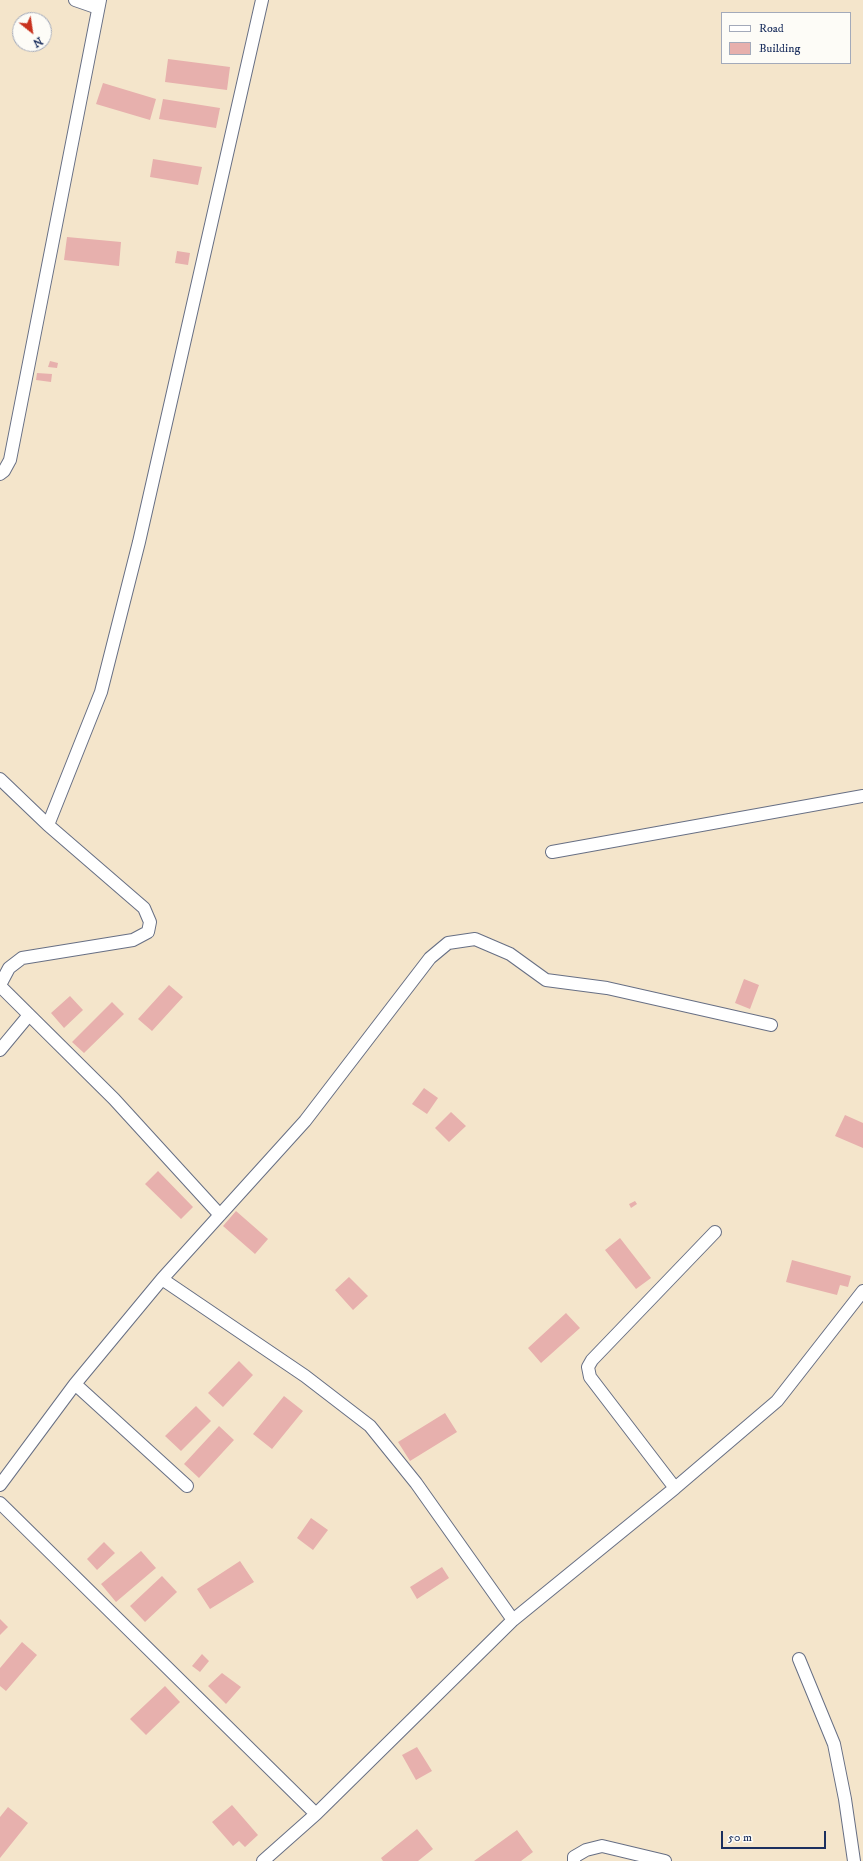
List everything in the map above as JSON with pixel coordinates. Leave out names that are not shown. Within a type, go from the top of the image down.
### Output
[{"type":"street","points":[[0,474],[4,471],[10,460],[46,284],[99,4],[75,0]]},
{"type":"street","points":[[48,825],[102,692],[139,542],[262,0]]},
{"type":"street","points":[[0,779],[48,825],[144,908],[150,922],[148,932],[133,940],[22,958],[9,968],[0,985],[114,1099],[220,1215]]},
{"type":"street","points":[[552,852],[863,796]]},
{"type":"street","points":[[0,1485],[75,1384],[162,1279],[305,1121],[430,958],[448,943],[475,939],[510,954],[546,980],[607,988],[771,1025]]},
{"type":"street","points":[[0,1050],[29,1015]]},
{"type":"street","points":[[675,1488],[590,1376],[588,1367],[592,1360],[715,1232]]},
{"type":"street","points":[[162,1279],[305,1376],[370,1426],[416,1483],[513,1620]]},
{"type":"street","points":[[263,1861],[316,1814],[513,1620],[675,1488],[777,1401],[863,1290]]},
{"type":"street","points":[[75,1384],[187,1486]]},
{"type":"street","points":[[0,1503],[316,1814]]},
{"type":"street","points":[[799,1659],[834,1744],[845,1799],[854,1861]]},
{"type":"street","points":[[574,1861],[574,1857],[586,1850],[602,1846],[665,1861]]},
{"type":"building","points":[[168,59],[230,67],[227,90],[165,82]]},
{"type":"building","points":[[103,83],[156,99],[150,120],[96,104]]},
{"type":"building","points":[[163,99],[220,108],[216,128],[159,119]]},
{"type":"building","points":[[153,159],[202,167],[198,185],[150,177]]},
{"type":"building","points":[[67,237],[121,242],[119,266],[64,260]]},
{"type":"building","points":[[177,251],[190,253],[188,265],[175,263]]},
{"type":"building","points":[[50,361],[58,363],[57,368],[48,367]]},
{"type":"building","points":[[37,373],[52,374],[51,382],[36,380]]},
{"type":"building","points":[[744,979],[759,985],[750,1009],[735,1003]]},
{"type":"building","points":[[169,985],[183,997],[152,1031],[138,1019]]},
{"type":"building","points":[[70,996],[83,1010],[64,1028],[51,1013]]},
{"type":"building","points":[[112,1002],[124,1014],[84,1053],[72,1042]]},
{"type":"building","points":[[424,1088],[438,1098],[427,1114],[412,1104]]},
{"type":"building","points":[[451,1112],[466,1126],[449,1142],[435,1128]]},
{"type":"building","points":[[845,1115],[863,1123],[863,1148],[835,1136]]},
{"type":"building","points":[[158,1171],[193,1207],[181,1219],[145,1184]]},
{"type":"building","points":[[635,1201],[637,1204],[631,1208],[629,1204]]},
{"type":"building","points":[[236,1211],[268,1239],[255,1254],[223,1226]]},
{"type":"building","points":[[620,1238],[651,1278],[636,1289],[605,1250]]},
{"type":"building","points":[[792,1260],[851,1276],[848,1287],[840,1285],[837,1295],[786,1282]]},
{"type":"building","points":[[349,1277],[368,1296],[353,1310],[335,1290]]},
{"type":"building","points":[[566,1313],[580,1328],[541,1363],[528,1348]]},
{"type":"building","points":[[239,1361],[253,1375],[223,1407],[208,1393]]},
{"type":"building","points":[[284,1396],[303,1411],[272,1449],[253,1434]]},
{"type":"building","points":[[196,1406],[211,1421],[181,1451],[165,1436]]},
{"type":"building","points":[[445,1413],[457,1432],[410,1461],[398,1442]]},
{"type":"building","points":[[219,1426],[234,1440],[199,1478],[184,1464]]},
{"type":"building","points":[[311,1518],[328,1530],[313,1550],[297,1538]]},
{"type":"building","points":[[104,1542],[115,1553],[97,1570],[87,1559]]},
{"type":"building","points":[[141,1551],[156,1568],[116,1602],[101,1584]]},
{"type":"building","points":[[240,1561],[254,1582],[210,1609],[197,1589]]},
{"type":"building","points":[[442,1567],[449,1578],[417,1599],[410,1587]]},
{"type":"building","points":[[162,1576],[177,1592],[145,1622],[130,1606]]},
{"type":"building","points":[[0,1619],[8,1627],[0,1635]]},
{"type":"building","points":[[22,1642],[37,1655],[6,1691],[0,1686],[0,1668]]},
{"type":"building","points":[[202,1654],[209,1661],[200,1672],[192,1666]]},
{"type":"building","points":[[222,1673],[241,1687],[226,1704],[208,1686]]},
{"type":"building","points":[[165,1686],[180,1702],[146,1735],[130,1719]]},
{"type":"building","points":[[417,1747],[432,1771],[416,1780],[402,1755]]},
{"type":"building","points":[[232,1805],[258,1835],[245,1847],[239,1841],[233,1846],[212,1822]]},
{"type":"building","points":[[8,1807],[28,1823],[0,1858],[0,1817]]},
{"type":"building","points":[[417,1829],[433,1849],[418,1861],[383,1861],[381,1858]]},
{"type":"building","points":[[517,1830],[533,1852],[521,1861],[474,1861]]}]
